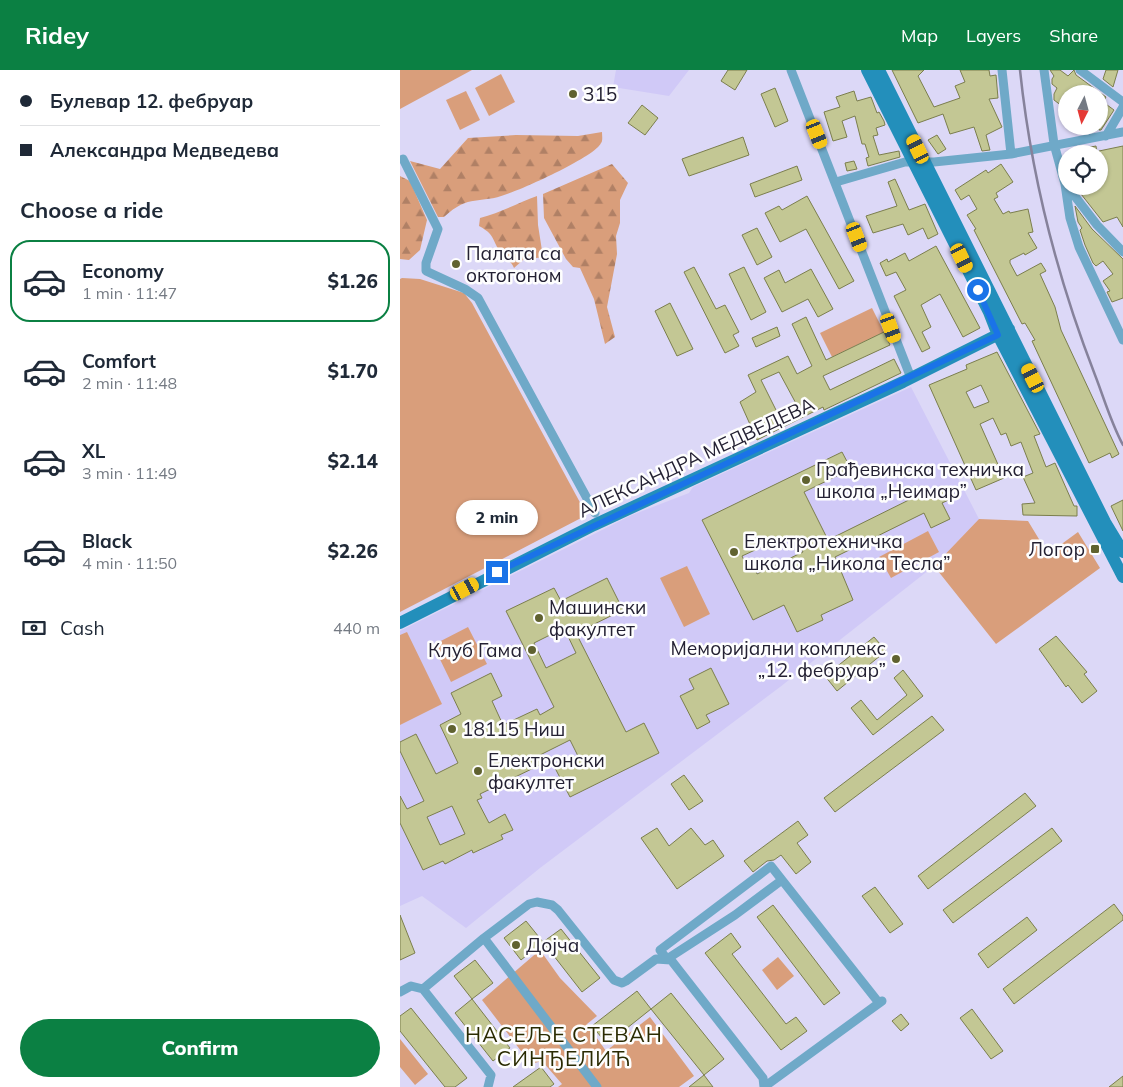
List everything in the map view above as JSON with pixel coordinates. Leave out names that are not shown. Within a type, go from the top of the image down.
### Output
[{"type":"main road","points":[[866,70],[919,161]]},
{"type":"main road","points":[[880,70],[919,161],[989,312],[1004,332],[1105,522],[1123,552]]},
{"type":"main road","points":[[1004,332],[1123,578]]},
{"type":"main road","name":"АЛЕКСАНДРА МЕДВЕДЕВА","points":[[400,623],[594,525],[911,378],[1004,332]]},
{"type":"street","points":[[791,70],[911,378]]},
{"type":"street","points":[[1002,70],[1011,154]]},
{"type":"street","points":[[1044,70],[1054,144],[1058,158]]},
{"type":"street","points":[[1080,70],[1123,102]]},
{"type":"street","points":[[1106,136],[1123,107]]},
{"type":"street","points":[[836,182],[919,161],[1011,154],[1054,144],[1123,132]]},
{"type":"street","points":[[403,159],[438,229],[426,264],[426,271],[465,289],[478,298],[595,513]]},
{"type":"street","points":[[1067,195],[1070,218],[1079,247],[1123,340]]},
{"type":"street","points":[[1074,195],[1097,225],[1123,252]]},
{"type":"street","points":[[771,866],[782,880],[881,1002],[764,1087],[763,1078],[673,962],[667,959],[660,950],[771,866]]},
{"type":"street","points":[[423,989],[484,938],[529,904],[544,902],[558,910],[614,980],[618,982],[626,981],[656,959],[667,959],[756,900],[782,880]]},
{"type":"street","points":[[746,886],[756,900]]},
{"type":"street","points":[[484,938],[597,1087]]},
{"type":"street","points":[[400,992],[411,986],[423,989],[491,1075],[488,1087]]},
{"type":"shaded area","points":[[616,70],[689,70],[669,96],[613,87]]},
{"type":"shaded area","points":[[911,387],[979,519],[934,566],[780,687],[540,868],[466,928],[422,896],[400,906],[400,631],[632,515],[689,493],[693,487]]},
{"type":"green space","points":[[400,70],[472,70],[400,109]]},
{"type":"green space","points":[[501,74],[515,102],[489,116],[475,88]]},
{"type":"green space","points":[[466,91],[480,120],[460,130],[446,100]]},
{"type":"green space","points":[[602,132],[602,142],[596,149],[573,164],[515,191],[489,199],[468,202],[444,217],[438,217],[410,161],[440,169],[468,138],[516,135],[578,136]]},
{"type":"green space","points":[[612,164],[628,183],[620,200],[620,223],[616,236],[617,254],[607,307],[615,337],[605,344],[594,299],[580,268],[573,267],[566,259],[544,218],[543,194]]},
{"type":"green space","points":[[400,176],[410,181],[427,220],[420,250],[409,260],[400,259]]},
{"type":"green space","points":[[537,196],[538,225],[543,257],[523,260],[514,268],[500,251],[492,236],[479,226],[480,218]]},
{"type":"green space","points":[[400,279],[420,279],[464,293],[472,303],[583,508],[583,517],[400,612]]},
{"type":"green space","points":[[872,308],[884,332],[832,357],[820,333]]},
{"type":"green space","points":[[979,519],[1028,521],[1048,554],[1078,532],[1100,568],[996,644],[934,566]]},
{"type":"green space","points":[[928,531],[939,552],[891,578],[879,557]]},
{"type":"green space","points":[[687,566],[710,614],[684,627],[660,578]]},
{"type":"green space","points":[[468,627],[487,664],[451,682],[433,645]]},
{"type":"green space","points":[[407,632],[442,704],[400,725],[400,635]]},
{"type":"green space","points":[[540,950],[560,978],[597,1016],[587,1024],[606,1051],[650,1017],[694,1076],[679,1087],[558,1087],[562,1084],[542,1061],[531,1064],[482,1000]]},
{"type":"green space","points":[[778,957],[794,976],[777,990],[762,970]]},
{"type":"green space","points":[[400,1039],[428,1074],[415,1085],[400,1067]]},
{"type":"building","points":[[728,70],[747,70],[735,90],[721,81]]},
{"type":"building","points":[[892,70],[924,70],[918,76],[934,107],[960,98],[955,86],[965,82],[960,70],[989,70],[990,76],[996,75],[998,98],[989,99],[1002,127],[986,135],[990,150],[982,151],[974,127],[950,134],[943,114],[918,123]]},
{"type":"building","points":[[1050,70],[1060,70],[1068,76],[1074,70],[1076,75],[1090,85],[1058,85],[1058,103],[1054,100],[1057,88],[1052,84],[1054,76]]},
{"type":"building","points":[[1106,70],[1118,70],[1113,87],[1103,79]]},
{"type":"building","points":[[775,88],[788,121],[775,127],[761,94]]},
{"type":"building","points":[[854,91],[857,101],[871,97],[877,113],[879,112],[884,121],[885,125],[876,128],[878,135],[873,136],[879,155],[899,151],[900,157],[868,166],[866,158],[869,157],[865,144],[862,144],[855,116],[842,121],[847,137],[833,141],[824,112],[840,107],[836,97]]},
{"type":"building","points":[[642,105],[658,118],[645,135],[628,123]]},
{"type":"building","points":[[1108,106],[1114,110],[1108,119]]},
{"type":"building","points":[[937,135],[946,149],[938,154],[928,140]]},
{"type":"building","points":[[743,137],[749,155],[689,176],[682,159]]},
{"type":"building","points":[[1123,146],[1123,227],[1117,217],[1103,222],[1082,195],[1108,195],[1108,149]]},
{"type":"building","points":[[854,161],[857,169],[847,171],[845,163]]},
{"type":"building","points":[[1001,164],[1013,182],[996,193],[998,197],[994,199],[1003,214],[1009,211],[1010,213],[1028,209],[1033,232],[1028,233],[1037,248],[1025,255],[1024,253],[1010,260],[1010,263],[1017,276],[1041,263],[1046,271],[1040,274],[1055,307],[1061,330],[1119,454],[1112,458],[1110,453],[1089,463],[1032,341],[1035,340],[1025,323],[1022,324],[974,230],[976,229],[967,215],[977,209],[969,195],[961,200],[955,190],[986,170],[988,173]]},
{"type":"building","points":[[797,166],[802,180],[755,197],[750,184]]},
{"type":"building","points":[[895,179],[909,210],[925,204],[938,234],[928,239],[923,228],[908,235],[903,224],[873,233],[866,216],[897,206],[888,182]]},
{"type":"building","points":[[807,196],[854,281],[839,289],[806,229],[780,242],[765,213],[779,206],[782,210]]},
{"type":"building","points":[[1075,206],[1092,229],[1123,259],[1123,298],[1112,302],[1107,292],[1110,291],[1103,281],[1113,274],[1103,261],[1096,266],[1093,263],[1080,230],[1082,228],[1078,222]]},
{"type":"building","points":[[757,228],[772,257],[757,265],[742,235]]},
{"type":"building","points":[[936,246],[980,328],[963,337],[940,294],[921,305],[931,327],[922,332],[930,348],[922,352],[894,296],[906,290],[896,272],[886,276],[880,263],[887,259],[888,262],[905,253],[909,261]]},
{"type":"building","points":[[694,267],[716,309],[725,305],[739,332],[733,335],[739,346],[725,353],[684,272]]},
{"type":"building","points":[[744,267],[766,312],[751,320],[729,274]]},
{"type":"building","points":[[811,269],[833,309],[818,317],[808,299],[782,312],[764,278],[779,270],[785,283]]},
{"type":"building","points":[[670,303],[693,349],[677,356],[655,311]]},
{"type":"building","points":[[806,317],[826,360],[884,332],[890,345],[823,376],[830,390],[894,359],[901,373],[824,410],[823,407],[757,440],[740,402],[756,392],[748,375],[788,356],[797,374],[812,366],[792,324]],"holes":[[[779,372],[799,409],[780,418],[761,380]]]},
{"type":"building","points":[[777,327],[780,336],[756,347],[752,338]]},
{"type":"building","points":[[997,352],[1040,434],[1034,436],[1046,467],[1055,463],[1074,506],[1077,506],[1077,516],[1023,515],[1022,504],[1035,503],[1023,477],[1033,473],[1021,442],[1011,446],[1006,433],[1001,435],[993,418],[980,424],[1004,478],[976,490],[929,385],[967,369],[966,365]],"holes":[[[981,385],[989,402],[974,408],[966,392]]]},
{"type":"building","points":[[842,452],[851,469],[804,492],[828,540],[927,491],[930,497],[946,488],[950,488],[954,494],[953,498],[942,503],[950,519],[931,528],[924,513],[835,557],[853,600],[821,615],[823,620],[797,632],[784,605],[753,620],[702,520]],"holes":[[[795,536],[803,552],[757,574],[754,566],[748,569],[742,556],[766,545],[768,549]]]},
{"type":"building","points":[[1123,500],[1123,531],[1111,506]]},
{"type":"building","points":[[607,578],[623,610],[576,633],[626,732],[644,723],[659,753],[570,797],[555,768],[578,756],[570,740],[538,756],[542,764],[480,794],[482,798],[477,800],[489,823],[505,814],[513,830],[501,835],[503,839],[473,853],[472,850],[445,864],[443,861],[423,870],[400,823],[400,796],[407,809],[424,801],[400,751],[400,742],[416,734],[436,774],[458,763],[440,725],[461,714],[451,693],[491,673],[502,696],[492,701],[503,725],[537,709],[540,715],[554,707],[506,611],[554,588],[561,601]],"holes":[[[564,628],[576,653],[546,668],[534,643]],[[452,806],[465,834],[440,845],[427,817]]]},
{"type":"building","points":[[1056,636],[1087,672],[1084,674],[1097,691],[1082,703],[1068,685],[1066,687],[1039,649]]},
{"type":"building","points":[[874,637],[886,651],[837,691],[825,676]]},
{"type":"building","points":[[711,668],[729,704],[706,715],[710,722],[697,729],[680,696],[694,689],[689,679]]},
{"type":"building","points":[[903,670],[923,696],[873,735],[851,708],[861,700],[877,720],[907,695],[894,678]]},
{"type":"building","points":[[932,716],[944,730],[835,812],[824,798]]},
{"type":"building","points":[[684,775],[703,801],[689,810],[671,784]]},
{"type":"building","points":[[1025,793],[1036,806],[928,889],[918,876]]},
{"type":"building","points":[[798,821],[808,835],[797,843],[811,862],[796,874],[781,855],[774,860],[767,861],[753,872],[744,861]]},
{"type":"building","points":[[657,828],[669,846],[691,828],[705,845],[713,840],[724,856],[677,889],[641,838]]},
{"type":"building","points":[[1052,828],[1062,841],[953,923],[943,910]]},
{"type":"building","points":[[875,887],[903,924],[890,933],[862,896]]},
{"type":"building","points":[[1114,904],[1123,916],[1123,920],[1014,1004],[1003,989]]},
{"type":"building","points":[[773,905],[840,993],[824,1005],[757,917]]},
{"type":"building","points":[[400,915],[415,953],[400,960]]},
{"type":"building","points":[[1027,917],[1037,930],[988,968],[978,954]]},
{"type":"building","points":[[526,921],[543,942],[521,960],[504,938]]},
{"type":"building","points":[[561,929],[600,978],[582,992],[543,942]]},
{"type":"building","points":[[731,933],[741,947],[732,954],[786,1024],[796,1017],[807,1031],[781,1050],[705,953]]},
{"type":"building","points":[[475,960],[493,983],[472,999],[454,976]]},
{"type":"building","points":[[637,991],[651,1009],[607,1044],[592,1026]]},
{"type":"building","points":[[671,993],[724,1059],[704,1075],[651,1009]]},
{"type":"building","points":[[472,999],[510,1048],[493,1061],[455,1013]]},
{"type":"building","points":[[411,1008],[467,1078],[455,1087],[445,1087],[400,1031],[400,1016]]},
{"type":"building","points":[[972,1009],[1003,1051],[991,1059],[960,1018]]},
{"type":"building","points":[[901,1014],[909,1024],[901,1031],[892,1021]]},
{"type":"building","points":[[541,1067],[554,1084],[550,1087],[513,1087]]},
{"type":"building","points":[[704,1075],[713,1087],[689,1087]]},
{"type":"building","points":[[1123,1076],[1123,1087],[1109,1087]]},
{"type":"railway","points":[[1020,70],[1031,148],[1057,263],[1081,338],[1111,419],[1123,445]]},
{"type":"place","name":"315","points":[[573,94]]},
{"type":"place","name":"Палата са октогоном","points":[[456,264]]},
{"type":"place","name":"Грађевинска техничка школа „Неимар”","points":[[806,480]]},
{"type":"place","name":"Логор","points":[[1095,549]]},
{"type":"place","name":"Електротехничка школа „Никола Тесла”","points":[[734,552]]},
{"type":"place","name":"Машински факултет","points":[[539,618]]},
{"type":"place","name":"Клуб Гама","points":[[532,650]]},
{"type":"place","name":"Меморијални комплекс „12. фебруар”","points":[[896,659]]},
{"type":"place","name":"18115 Ниш","points":[[452,729]]},
{"type":"place","name":"Електронски факултет","points":[[478,771]]},
{"type":"place","name":"Дојча","points":[[516,945]]},
{"type":"district","name":"НАСЕЉЕ СТЕВАН СИНЂЕЛИЋ","points":[[564,1046]]},
{"type":"route","points":[[497,572],[907,380],[998,335],[978,290]]}]
